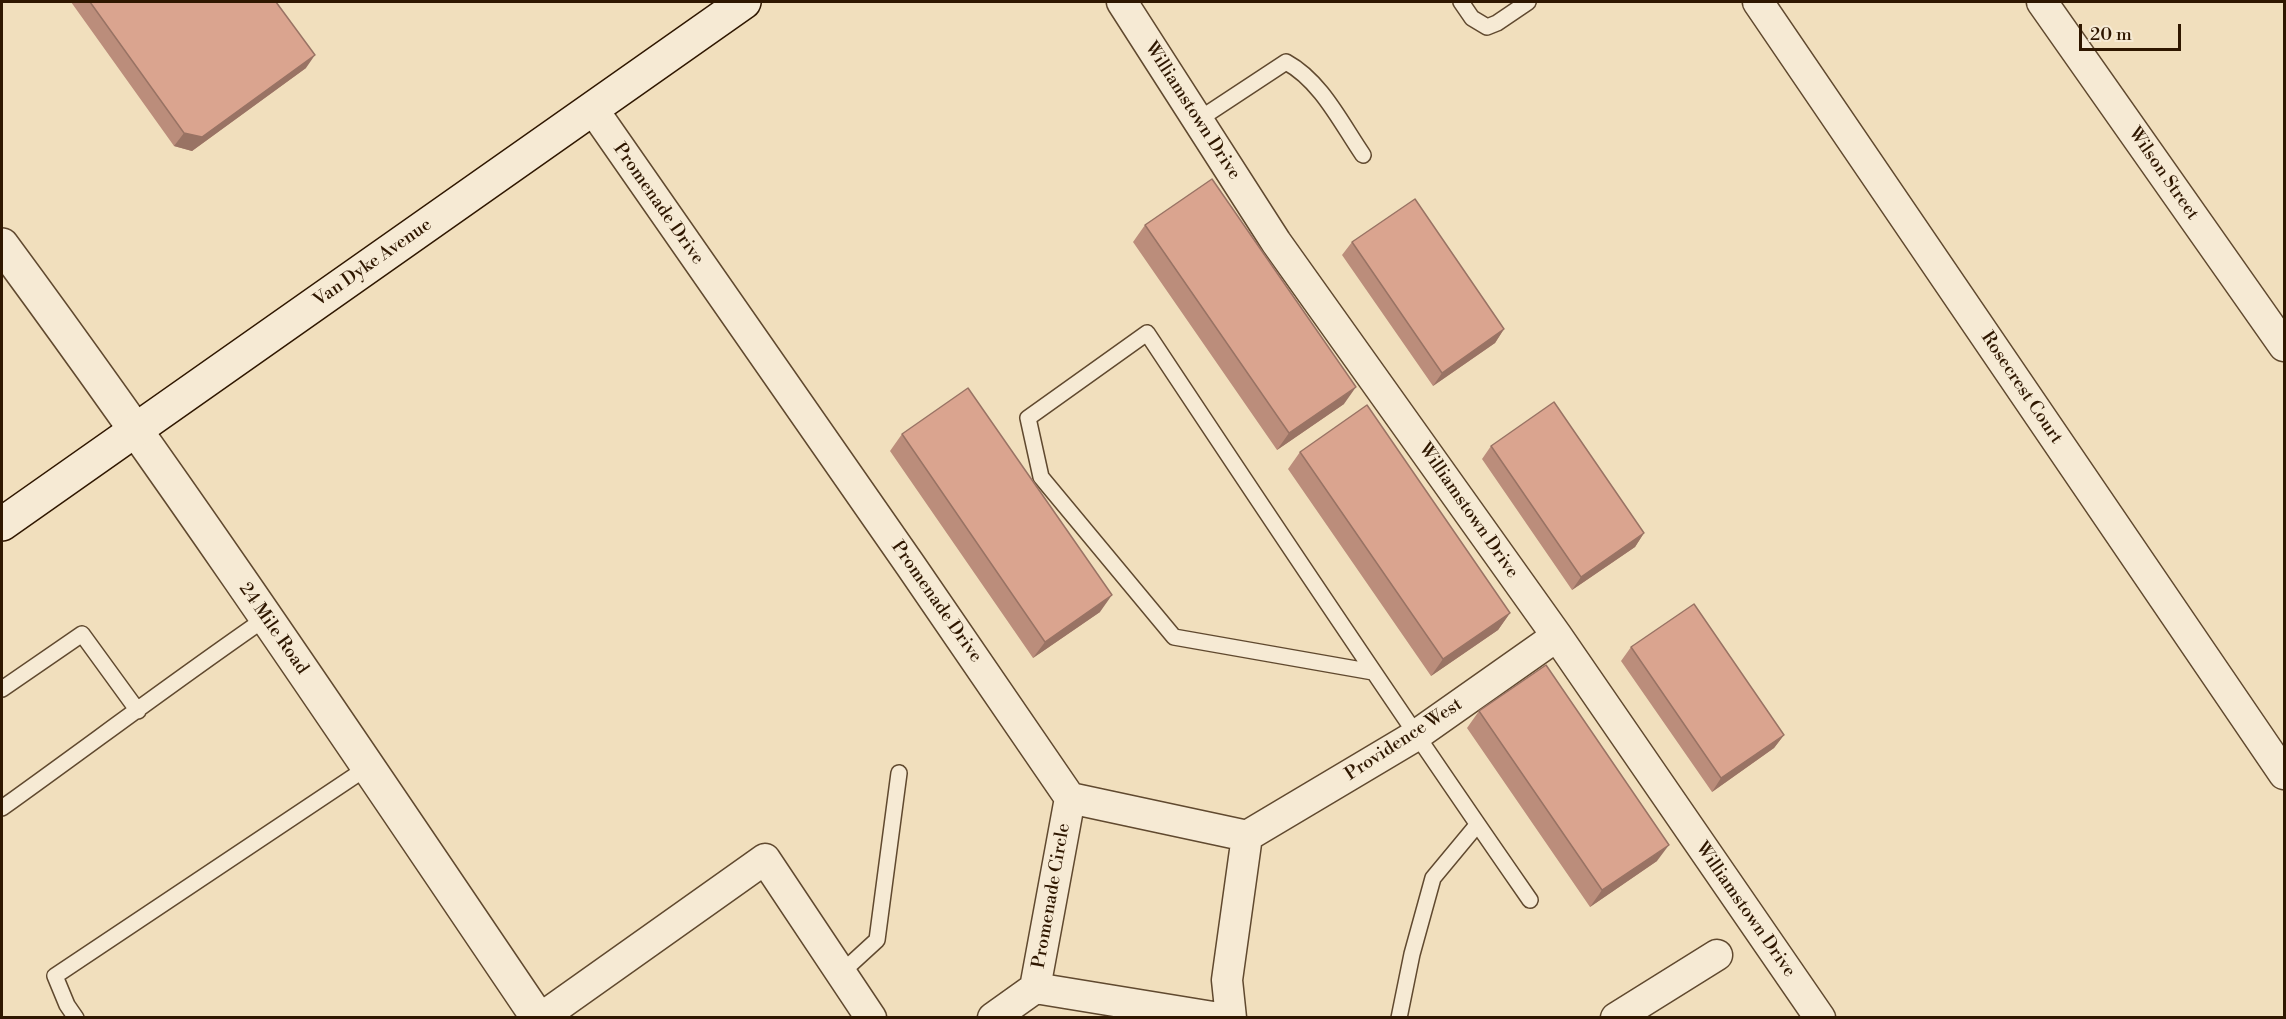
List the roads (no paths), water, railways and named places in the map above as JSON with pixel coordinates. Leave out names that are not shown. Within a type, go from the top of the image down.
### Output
[{"type":"street","name":"Van Dyke Avenue","points":[[2,524],[744,2]]},
{"type":"street","name":"Williamstown Drive","points":[[1122,2],[1276,242],[1557,636],[1820,1017]]},
{"type":"street","name":"Rosecrest Court","points":[[1758,2],[2284,774]]},
{"type":"street","name":"Wilson Street","points":[[2043,2],[2284,346]]},
{"type":"street","name":"Promenade Drive","points":[[592,108],[1070,798]]},
{"type":"street","name":"24 Mile Road","points":[[2,245],[136,430],[539,1017]]},
{"type":"street","name":"Providence West","points":[[1247,836],[1415,736],[1557,636]]},
{"type":"street","points":[[1070,798],[1247,836],[1227,980],[1231,1017]]},
{"type":"street","name":"Promenade Circle","points":[[1070,798],[1035,988],[1219,1017]]},
{"type":"street","points":[[539,1017],[765,859],[871,1017]]},
{"type":"street","points":[[1616,1017],[1717,955]]},
{"type":"street","points":[[993,1017],[1035,988]]},
{"type":"lane","points":[[1461,2],[1472,18],[1487,27],[1528,2]]},
{"type":"lane","points":[[1198,120],[1286,62],[1300,70],[1322,95],[1363,155]]},
{"type":"lane","points":[[1373,672],[1174,638],[1041,477],[1028,418],[1147,333],[1373,672],[1415,736],[1530,900]]},
{"type":"lane","points":[[2,808],[138,711],[179,678],[266,618]]},
{"type":"lane","points":[[2,689],[82,634],[138,711]]},
{"type":"lane","points":[[76,1017],[67,1005],[55,976],[368,767]]},
{"type":"lane","points":[[841,973],[877,940],[899,773]]},
{"type":"lane","points":[[1399,1017],[1412,954],[1433,878],[1477,825]]}]
